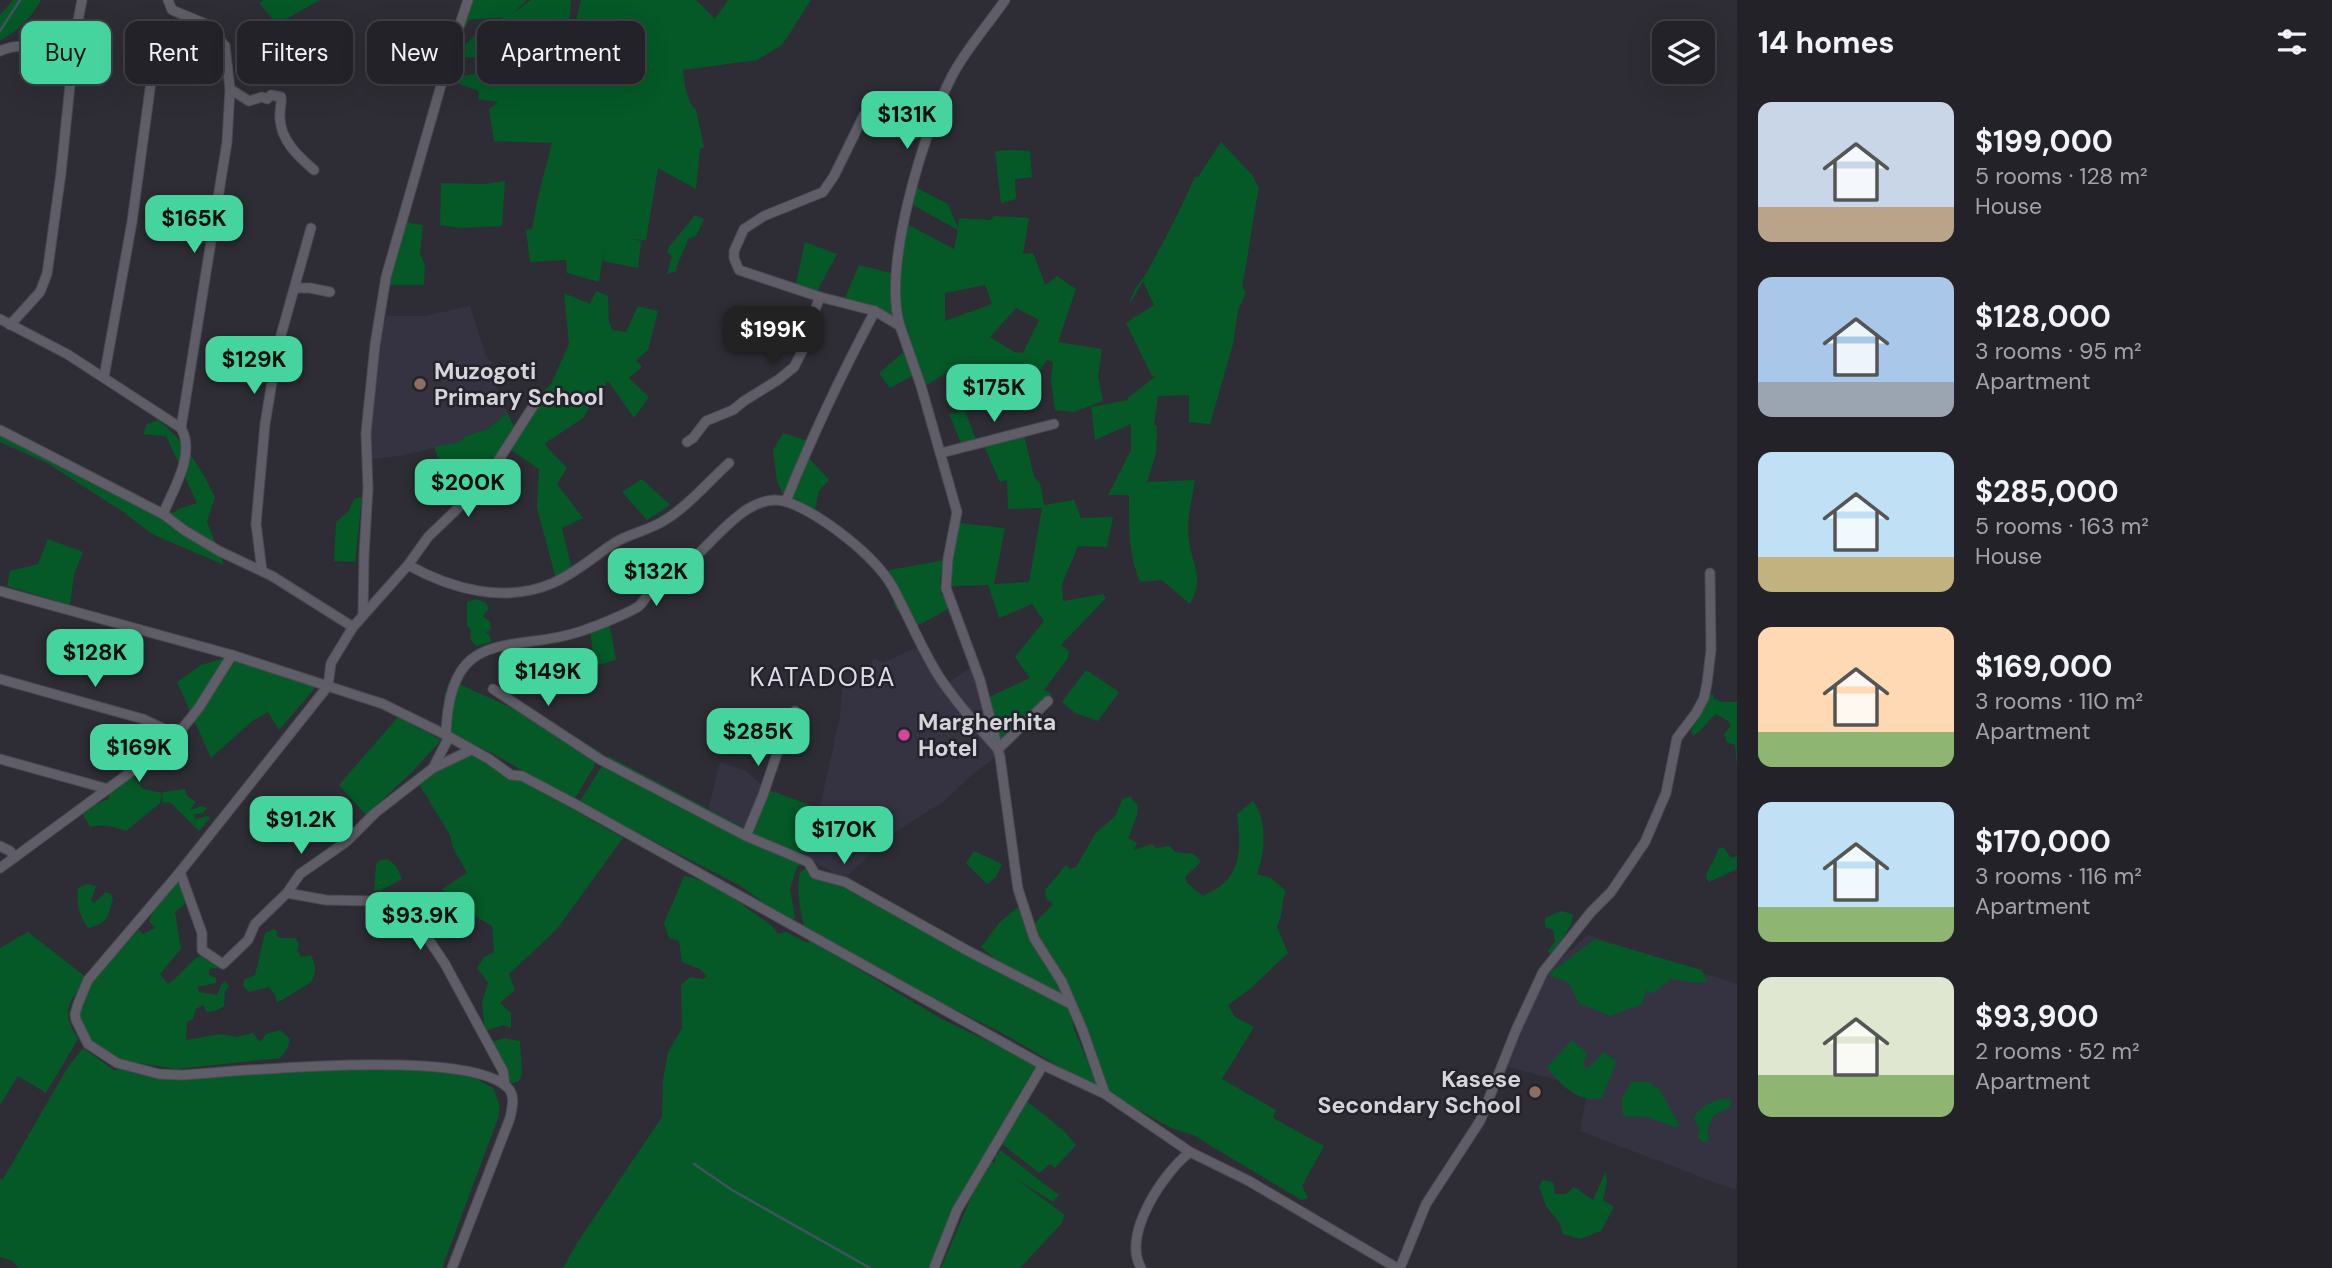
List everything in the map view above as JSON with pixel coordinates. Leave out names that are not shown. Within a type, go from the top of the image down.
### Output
[{"type":"street","points":[[78,21],[82,0]]},
{"type":"street","points":[[168,0],[172,10],[206,24],[225,46],[230,89],[227,142],[181,428]]},
{"type":"street","points":[[363,615],[368,488],[366,433],[375,345],[386,277],[468,0]]},
{"type":"street","points":[[1005,0],[954,72],[930,125],[903,228],[896,312],[941,453],[957,514],[948,559],[946,588],[980,680],[998,749],[1018,889],[1034,938],[1062,982],[1072,1004],[1105,1094]]},
{"type":"street","points":[[104,377],[132,222],[153,67],[174,39],[211,47],[225,46]]},
{"type":"street","points":[[0,51],[21,47]]},
{"type":"street","points":[[10,325],[40,292],[47,274],[61,173],[69,84]]},
{"type":"street","points":[[230,89],[249,101],[262,97],[267,99],[271,95],[281,96],[279,119],[284,135],[298,156],[314,170]]},
{"type":"street","points":[[863,115],[834,176],[823,192],[755,221],[744,229],[734,251],[734,258],[739,270],[879,313],[900,326]]},
{"type":"street","points":[[262,571],[256,524],[265,425],[278,346],[311,228]]},
{"type":"street","points":[[295,288],[330,292]]},
{"type":"street","points":[[786,501],[840,379],[879,313],[896,294]]},
{"type":"street","points":[[687,442],[706,421],[733,410],[794,367],[807,342],[806,332],[820,297]]},
{"type":"street","points":[[0,319],[66,354],[181,428],[186,446],[183,465],[163,514]]},
{"type":"street","points":[[505,1085],[479,1074],[446,1066],[324,1066],[182,1076],[159,1074],[117,1063],[88,1044],[75,1014],[88,981],[180,872],[328,686],[331,663],[353,628],[408,565],[428,537],[484,484],[540,397]]},
{"type":"street","points":[[941,453],[1054,424]]},
{"type":"street","points":[[0,430],[163,514],[219,551],[262,571],[353,628]]},
{"type":"street","points":[[408,565],[451,585],[473,591],[536,589],[575,571],[617,541],[663,522],[729,463]]},
{"type":"street","points":[[433,768],[448,736],[452,685],[458,674],[478,655],[500,645],[589,629],[638,607],[648,595],[744,512],[764,502],[786,501],[808,512],[874,562],[892,586],[939,677],[998,749]]},
{"type":"street","points":[[0,591],[232,655],[383,704],[448,736],[511,775],[522,776],[701,873],[1043,1065],[1105,1094],[1190,1153],[1249,1181],[1398,1268],[1426,1204],[1480,1121],[1516,1030],[1543,972],[1591,912],[1611,892],[1645,842],[1666,793],[1677,738],[1704,698],[1711,650],[1710,573]]},
{"type":"street","points":[[0,868],[177,735],[198,709],[232,655]]},
{"type":"street","points":[[0,679],[144,719],[177,735]]},
{"type":"street","points":[[493,689],[587,752],[746,836],[807,862],[815,874],[845,882],[970,952],[1072,1004]]},
{"type":"street","points":[[998,749],[1048,701]]},
{"type":"street","points":[[746,836],[786,727],[795,711]]},
{"type":"street","points":[[180,872],[202,933],[202,950],[223,964],[248,940],[255,924],[287,893],[300,874],[346,842],[375,813],[433,768],[471,750]]},
{"type":"street","points":[[0,759],[108,789]]},
{"type":"street","points":[[0,846],[15,857]]},
{"type":"street","points":[[287,893],[326,901],[375,901],[397,908],[415,919],[445,964],[503,1071],[505,1085],[512,1096],[510,1118],[452,1268]]},
{"type":"street","points":[[934,1268],[957,1210],[1043,1065]]},
{"type":"street","points":[[1141,1268],[1135,1249],[1140,1222],[1162,1183],[1179,1161],[1190,1153]]},
{"type":"shaded area","points":[[470,306],[507,413],[488,429],[465,436],[460,442],[399,456],[366,460],[378,338],[387,316],[425,316]]},
{"type":"shaded area","points":[[917,647],[941,688],[973,666],[997,756],[943,802],[895,832],[844,879],[802,854],[818,816],[840,716],[842,690],[846,681],[857,673],[865,675],[874,658],[883,663]]},
{"type":"shaded area","points":[[720,762],[746,771],[765,788],[746,830],[708,810]]},
{"type":"shaded area","points":[[1588,935],[1737,984],[1735,1190],[1580,1131],[1588,1088],[1504,1066],[1541,977]]},
{"type":"green space","points":[[13,0],[41,0],[26,21],[21,21],[21,26],[0,41],[0,15]]},
{"type":"green space","points":[[264,0],[320,0],[282,21],[274,21],[259,3]]},
{"type":"green space","points":[[467,0],[527,0],[512,14],[531,0],[571,0],[569,21],[496,21],[504,17],[469,20],[463,31],[463,21],[460,21]]},
{"type":"green space","points":[[581,0],[696,0],[715,19],[728,0],[811,0],[782,45],[757,60],[683,70],[685,87],[690,103],[696,110],[704,147],[700,149],[696,189],[658,168],[646,240],[632,239],[641,241],[638,268],[603,261],[604,248],[599,282],[567,273],[566,260],[530,262],[526,230],[532,229],[552,143],[494,141],[489,109],[498,102],[478,99],[479,91],[459,84],[463,84],[463,76],[477,74],[477,84],[645,84],[645,21],[576,21]]},
{"type":"green space","points":[[477,33],[477,58],[463,57],[463,47]]},
{"type":"green space","points":[[1221,142],[1252,175],[1259,188],[1242,286],[1246,293],[1238,310],[1233,344],[1210,424],[1189,422],[1189,395],[1158,396],[1154,425],[1157,426],[1156,453],[1147,482],[1195,480],[1188,533],[1197,587],[1190,604],[1162,580],[1140,582],[1131,550],[1129,495],[1108,495],[1131,450],[1131,424],[1095,440],[1091,407],[1128,400],[1156,376],[1152,376],[1126,323],[1154,305],[1143,281],[1130,303],[1131,298],[1161,247],[1195,177],[1198,177]]},
{"type":"green space","points":[[995,151],[1030,151],[1032,177],[1015,179],[1016,199],[1001,203]]},
{"type":"green space","points":[[505,181],[502,226],[461,228],[440,225],[441,183],[484,184]]},
{"type":"green space","points":[[915,187],[948,204],[958,228],[959,218],[1029,218],[1023,254],[1033,253],[1045,284],[1042,287],[1057,276],[1076,289],[1058,342],[1102,349],[1098,376],[1103,401],[1074,412],[1055,410],[1051,379],[1053,362],[1047,360],[1039,372],[1010,394],[960,364],[924,387],[908,331],[897,310],[905,223],[954,249],[958,230],[911,204]],"holes":[[[985,285],[992,304],[945,321],[945,293]],[[1016,308],[1039,320],[1023,353],[1014,352],[990,337]]]},
{"type":"green space","points":[[695,215],[704,219],[696,236],[688,239],[676,271],[667,274],[672,256],[667,252],[669,247]]},
{"type":"green space","points":[[404,222],[423,225],[420,254],[425,265],[424,285],[390,285],[390,262]]},
{"type":"green space","points":[[805,242],[837,254],[817,291],[796,284]]},
{"type":"green space","points":[[859,265],[895,274],[893,312],[898,321],[845,298]]},
{"type":"green space","points":[[596,291],[608,296],[609,324],[612,324],[610,325],[613,330],[626,332],[638,306],[658,311],[648,350],[636,360],[642,367],[629,378],[649,397],[634,418],[608,381],[583,418],[544,444],[567,468],[557,484],[583,518],[562,528],[571,566],[556,579],[537,508],[539,469],[507,447],[536,400],[551,384],[569,344],[564,293],[590,304]]},
{"type":"green space","points":[[906,350],[914,375],[890,388],[879,373]]},
{"type":"green space","points":[[965,411],[977,442],[962,445],[949,414]]},
{"type":"green space","points":[[507,413],[514,426],[494,463],[456,504],[434,447],[460,442],[465,436],[488,429]]},
{"type":"green space","points":[[158,420],[176,436],[191,456],[215,497],[207,522],[224,565],[152,534],[122,511],[47,463],[0,442],[0,430],[174,513],[197,503],[166,436],[143,434],[147,424]]},
{"type":"green space","points":[[783,433],[807,441],[785,499],[777,481],[773,450]]},
{"type":"green space","points":[[1024,435],[1034,477],[1040,483],[1044,505],[1074,500],[1081,518],[1113,517],[1107,547],[1078,546],[1062,584],[1063,601],[1103,594],[1106,598],[1061,645],[1069,651],[1068,658],[1044,690],[1052,694],[998,745],[987,698],[1030,678],[1015,657],[1044,621],[1032,604],[999,618],[988,585],[947,586],[959,523],[1005,528],[994,584],[1029,582],[1042,508],[1008,509],[1007,480],[1000,482],[984,446]]},
{"type":"green space","points":[[806,455],[829,480],[819,491],[814,513],[789,500]]},
{"type":"green space","points":[[642,479],[670,505],[647,520],[622,492]]},
{"type":"green space","points":[[362,497],[355,562],[334,561],[336,522],[349,511],[354,499]]},
{"type":"green space","points":[[48,539],[83,552],[74,575],[70,605],[7,586],[10,571],[38,564]]},
{"type":"green space","points":[[945,560],[940,579],[941,596],[944,594],[950,608],[913,628],[895,607],[889,570]]},
{"type":"green space","points":[[476,599],[485,602],[489,608],[483,616],[490,622],[491,629],[486,633],[491,642],[476,646],[470,639],[471,630],[467,625],[467,602]]},
{"type":"green space","points":[[609,621],[616,660],[594,666],[590,627]]},
{"type":"green space","points":[[228,657],[315,684],[314,689],[279,730],[268,712],[252,721],[211,758],[177,682],[201,665]]},
{"type":"green space","points":[[1086,670],[1119,692],[1098,721],[1075,713],[1062,702]]},
{"type":"green space","points":[[450,680],[574,736],[602,753],[574,800],[490,752],[447,732],[444,696]]},
{"type":"green space","points":[[1710,694],[1713,694],[1714,699],[1723,702],[1737,702],[1737,767],[1735,745],[1727,742],[1724,734],[1731,726],[1728,721],[1716,714],[1693,736],[1691,731]]},
{"type":"green space","points":[[398,717],[441,740],[412,772],[366,815],[339,785]]},
{"type":"green space","points":[[476,754],[623,838],[557,929],[509,974],[515,990],[500,1003],[511,1013],[511,1028],[503,1025],[485,1031],[482,1002],[488,983],[477,968],[484,957],[494,952],[492,926],[463,909],[442,889],[467,873],[453,848],[450,835],[416,779],[457,758]]},
{"type":"green space","points":[[608,756],[750,831],[769,790],[818,808],[818,816],[802,854],[812,858],[797,867],[790,889],[795,918],[787,919],[739,885],[579,803]]},
{"type":"green space","points":[[133,777],[143,789],[162,793],[160,803],[126,831],[108,826],[90,827],[81,811],[108,799],[111,789]]},
{"type":"green space","points":[[185,789],[187,796],[196,802],[190,810],[202,806],[207,808],[203,813],[195,814],[196,819],[207,816],[210,818],[199,831],[171,803],[162,802],[163,792]]},
{"type":"green space","points":[[1130,796],[1138,806],[1128,838],[1137,843],[1134,850],[1152,844],[1156,848],[1170,846],[1175,852],[1194,854],[1201,862],[1185,877],[1187,883],[1203,896],[1223,884],[1234,869],[1239,851],[1237,814],[1253,801],[1258,809],[1264,837],[1257,874],[1271,878],[1286,891],[1277,927],[1288,953],[1250,989],[1228,1005],[1235,1017],[1254,1027],[1222,1079],[1276,1110],[1273,1118],[1324,1146],[1302,1186],[1308,1198],[1301,1200],[1193,1135],[1171,1128],[1108,1093],[1036,938],[1032,926],[1053,904],[1046,899],[1045,890],[1066,865],[1070,869],[1076,867],[1095,834],[1115,816],[1122,800]]},
{"type":"green space","points":[[1723,847],[1731,858],[1737,856],[1737,869],[1709,882],[1706,878],[1708,871],[1718,849]]},
{"type":"green space","points":[[974,851],[1002,864],[996,877],[987,884],[966,863]]},
{"type":"green space","points":[[388,859],[396,866],[402,879],[380,891],[374,890],[376,864],[380,860]]},
{"type":"green space","points":[[810,866],[1070,1006],[1074,1029],[1100,1090],[1002,1033],[934,999],[804,927],[798,886],[800,872]]},
{"type":"green space","points":[[177,876],[187,902],[175,912],[181,949],[160,974],[168,984],[202,954],[221,967],[209,969],[209,975],[216,978],[216,983],[197,987],[199,992],[217,995],[225,981],[229,986],[225,991],[224,1006],[207,1012],[203,1005],[196,1009],[193,1019],[187,1022],[186,1040],[221,1034],[236,1037],[253,1033],[260,1042],[266,1034],[280,1030],[290,1039],[280,1058],[176,1069],[114,1059],[87,1039],[79,1025],[77,1009],[89,987],[115,953],[139,930],[143,934],[155,928],[149,921],[153,910]]},
{"type":"green space","points":[[684,876],[708,884],[730,896],[772,926],[778,934],[786,932],[808,943],[810,940],[940,1018],[1038,1062],[961,1194],[931,1268],[563,1268],[662,1117],[663,1080],[668,1052],[682,1028],[681,985],[690,977],[703,979],[707,976],[700,969],[682,962],[679,941],[669,938],[664,923]]},
{"type":"green space","points":[[87,884],[96,886],[91,900],[94,903],[106,892],[111,894],[113,899],[104,921],[88,928],[80,914],[77,899],[78,888]]},
{"type":"green space","points":[[1018,907],[1032,940],[1060,982],[1067,999],[999,962],[981,947],[999,923]]},
{"type":"green space","points":[[1561,911],[1573,914],[1571,924],[1552,957],[1548,951],[1555,942],[1553,930],[1545,927],[1545,918]]},
{"type":"green space","points":[[274,929],[280,938],[295,938],[301,957],[311,955],[315,969],[310,983],[277,1003],[269,987],[249,992],[243,986],[244,979],[255,975],[265,933]]},
{"type":"green space","points":[[28,932],[91,981],[71,1000],[69,1021],[78,1039],[46,1093],[18,1076],[0,1105],[0,948]]},
{"type":"green space","points":[[1595,939],[1702,970],[1707,981],[1697,983],[1671,979],[1651,994],[1646,990],[1642,1004],[1610,1016],[1579,1003],[1568,982],[1552,977],[1550,973]]},
{"type":"green space","points":[[503,1038],[520,1041],[522,1074],[519,1081],[508,1085],[486,1044]]},
{"type":"green space","points":[[1572,1040],[1587,1053],[1583,1063],[1587,1069],[1604,1052],[1616,1061],[1602,1098],[1577,1095],[1564,1086],[1547,1067]]},
{"type":"green space","points":[[83,1048],[114,1070],[169,1078],[308,1067],[427,1066],[474,1077],[494,1089],[500,1107],[442,1268],[18,1268],[13,1261],[0,1257],[0,1178],[3,1179],[68,1067]]},
{"type":"green space","points":[[1646,1081],[1659,1089],[1680,1126],[1675,1127],[1647,1117],[1623,1116],[1622,1098],[1632,1082]]},
{"type":"green space","points":[[1724,1098],[1732,1100],[1730,1107],[1714,1115],[1707,1130],[1709,1139],[1704,1143],[1697,1136],[1700,1130],[1694,1119],[1706,1105]]},
{"type":"green space","points":[[1024,1099],[1063,1130],[1076,1145],[1055,1168],[1050,1164],[1039,1173],[1001,1143]]},
{"type":"green space","points":[[1000,1150],[1059,1195],[1053,1202],[1015,1178],[1065,1215],[1061,1224],[1020,1268],[941,1268],[980,1176],[990,1161],[995,1163],[995,1153],[998,1155]]},
{"type":"green space","points":[[1606,1171],[1607,1182],[1603,1200],[1614,1207],[1601,1231],[1580,1239],[1563,1234],[1559,1222],[1546,1206],[1539,1186],[1543,1180],[1553,1182],[1555,1194],[1566,1194],[1574,1187],[1593,1200]]},
{"type":"waterway","points":[[0,31],[20,0]]},
{"type":"waterway","points":[[694,1164],[732,1190],[870,1268]]},
{"type":"place","name":"Muzogoti Primary School","points":[[420,384]]},
{"type":"place","name":"Margherhita Hotel","points":[[904,735]]},
{"type":"place","name":"Kasese Secondary School","points":[[1535,1092]]},
{"type":"district","name":"KATADOBA","points":[[823,677]]}]
